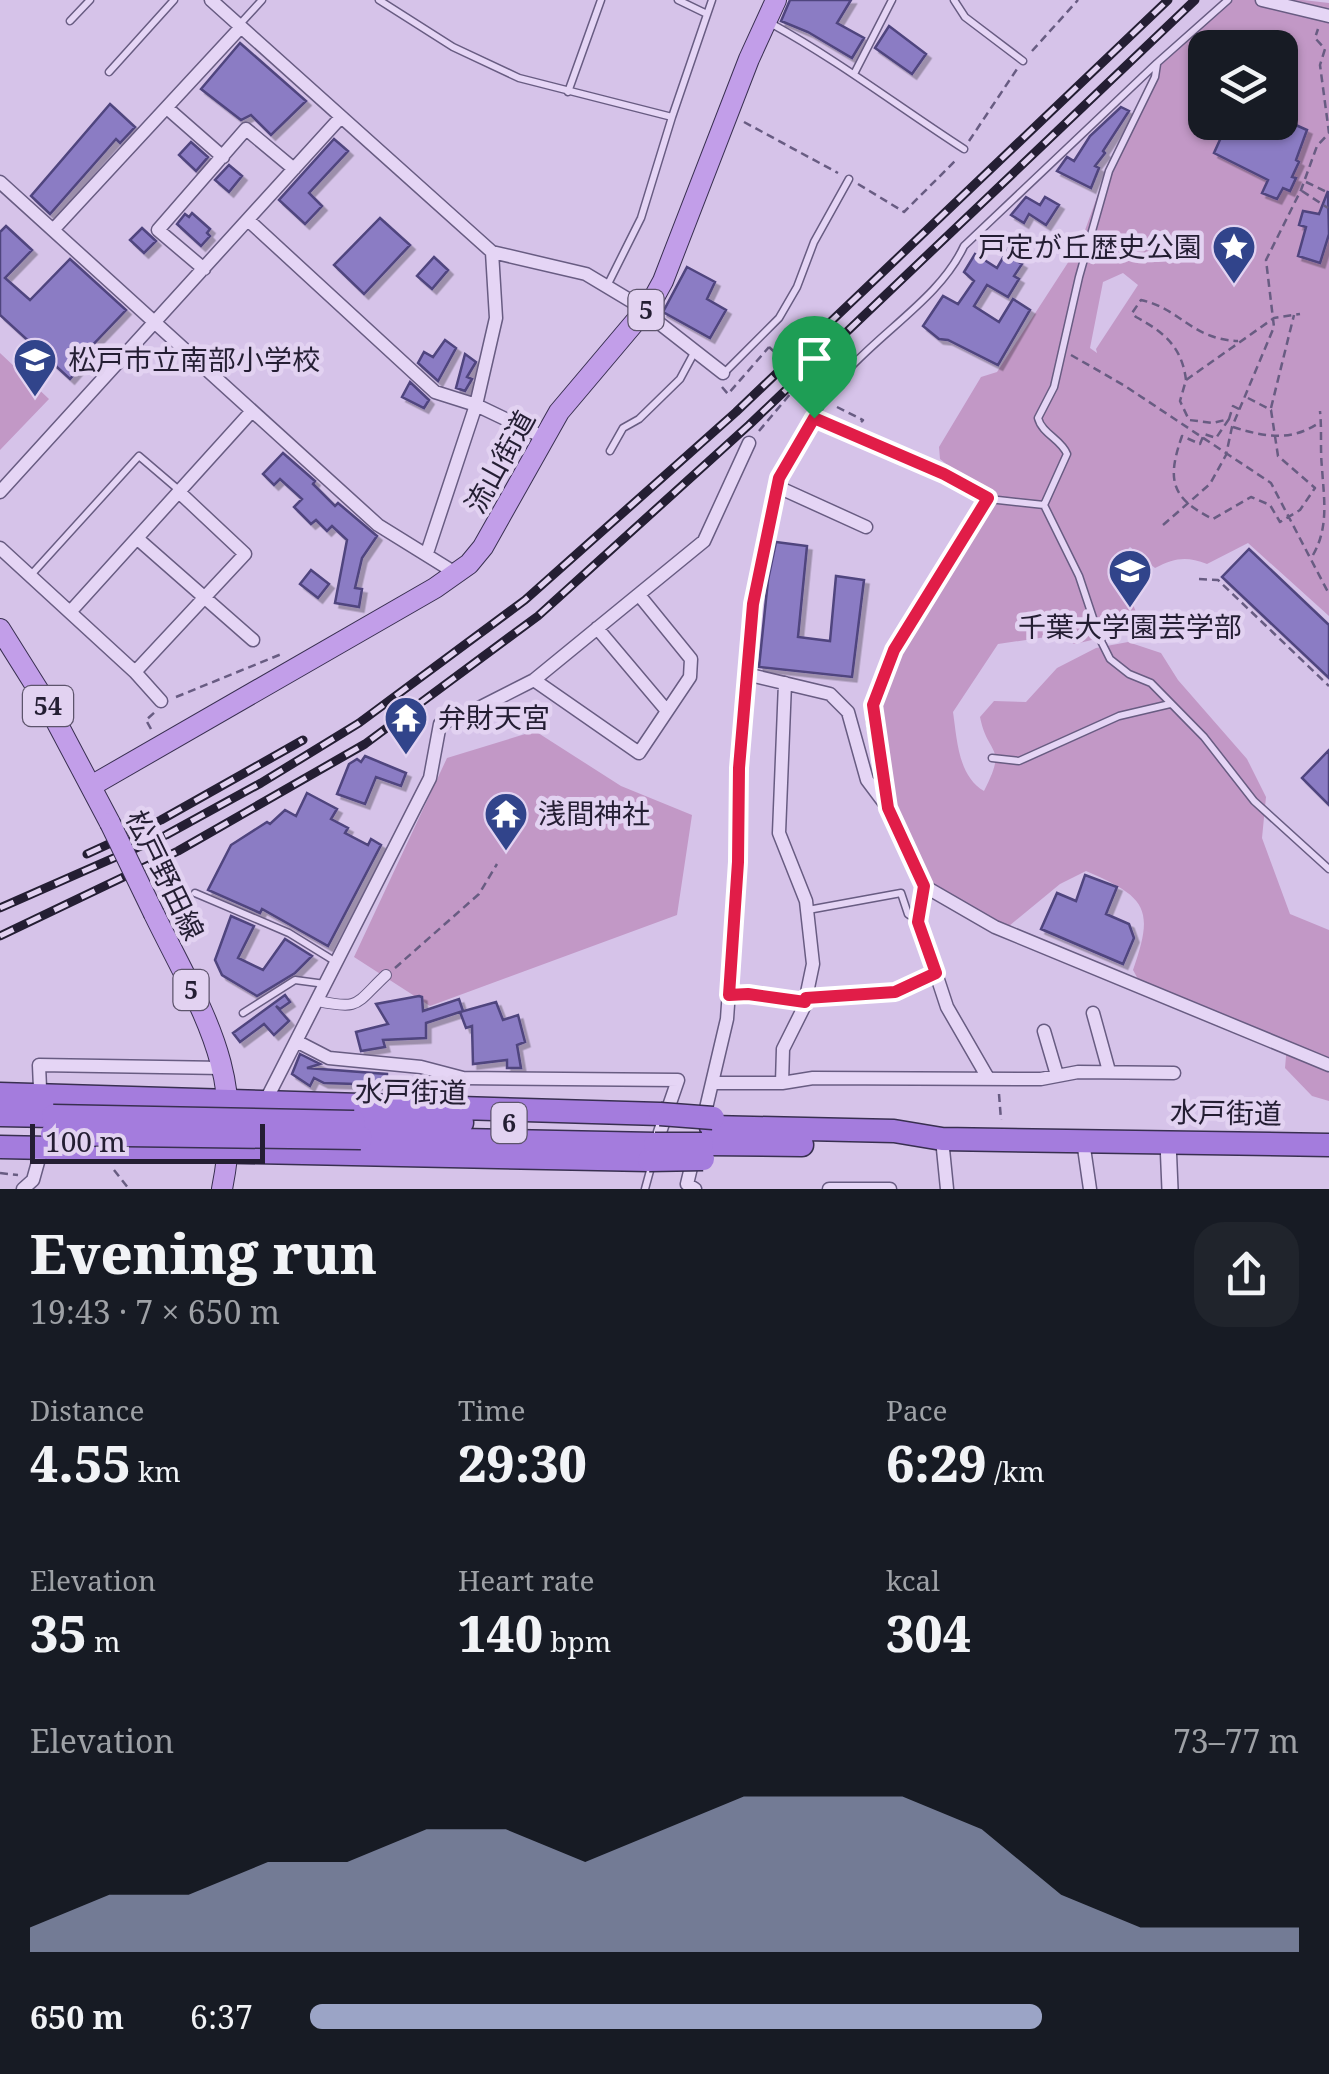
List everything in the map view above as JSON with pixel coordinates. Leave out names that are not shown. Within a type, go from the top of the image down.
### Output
[{"type":"highway","points":[[0,1094],[265,1102],[708,1137],[734,1156],[762,1137]]},
{"type":"highway","name":"水戸街道","points":[[0,1115],[52,1125],[762,1137],[891,1146],[942,1138],[1329,1145]]},
{"type":"highway","name":"水戸街道","points":[[0,1134],[52,1125]]},
{"type":"highway","points":[[0,1148],[229,1153],[657,1135]]},
{"type":"main road","name":"流山街道","points":[[91,786],[469,564],[494,529],[570,397],[646,311],[664,281],[776,0]]},
{"type":"main road","name":"54","points":[[0,628],[48,704],[91,786]]},
{"type":"main road","name":"松戸野田線","points":[[91,786],[210,1027],[230,1100],[229,1153],[222,1189]]},
{"type":"street","points":[[211,0],[492,252],[561,266],[608,284],[724,373]]},
{"type":"street","points":[[1262,0],[1327,16]]},
{"type":"street","points":[[53,230],[240,26]]},
{"type":"street","points":[[167,108],[222,157]]},
{"type":"street","points":[[0,492],[341,117]]},
{"type":"street","points":[[204,269],[158,230],[246,128],[294,169]]},
{"type":"street","points":[[0,182],[378,525],[457,574]]},
{"type":"street","points":[[248,220],[434,392],[476,405],[545,438]]},
{"type":"street","points":[[427,553],[476,405],[496,318],[492,252]]},
{"type":"street","points":[[71,612],[251,412]]},
{"type":"street","points":[[689,1187],[729,995],[738,862],[740,750],[753,604],[778,487],[789,457],[814,418],[944,474],[988,498],[894,650],[878,686],[873,720],[888,808]]},
{"type":"street","points":[[440,726],[534,680],[704,542],[721,492],[748,443]]},
{"type":"street","points":[[778,487],[866,527]]},
{"type":"street","points":[[135,672],[245,554],[180,492]]},
{"type":"street","points":[[139,540],[253,640]]},
{"type":"street","points":[[0,548],[135,672],[160,705]]},
{"type":"street","points":[[534,680],[639,753],[690,677],[690,659],[638,595]]},
{"type":"street","points":[[598,628],[667,711]]},
{"type":"street","points":[[746,674],[830,694],[848,712],[867,780],[888,808],[924,886],[918,922],[947,1008],[994,1078]]},
{"type":"street","points":[[782,1083],[782,1049],[805,1000],[813,964],[807,910],[779,833],[785,683]]},
{"type":"street","points":[[229,1153],[265,1102],[298,1042],[430,778],[442,707]]},
{"type":"street","points":[[924,886],[995,927],[1329,1065]]},
{"type":"street","points":[[318,1001],[346,1008],[386,975]]},
{"type":"street","points":[[1093,1013],[1109,1071]]},
{"type":"street","points":[[1044,1031],[1058,1075]]},
{"type":"street","points":[[298,1042],[329,1058],[422,1067],[462,1078],[678,1080],[657,1135]]},
{"type":"street","points":[[40,1088],[40,1066],[223,1068]]},
{"type":"street","points":[[712,1082],[782,1083],[813,1078],[1041,1079],[1109,1071],[1174,1073]]},
{"type":"street","points":[[942,1138],[948,1189]]},
{"type":"street","points":[[1083,1140],[1090,1189]]},
{"type":"street","points":[[1168,1142],[1170,1189]]},
{"type":"street","points":[[23,1189],[33,1180],[40,1155]]},
{"type":"street","points":[[829,1189],[890,1189]]},
{"type":"lane","points":[[70,22],[90,0]]},
{"type":"lane","points":[[110,72],[174,0]]},
{"type":"lane","points":[[240,26],[262,0]]},
{"type":"lane","points":[[379,0],[479,61],[519,78],[672,118]]},
{"type":"lane","points":[[568,92],[601,0]]},
{"type":"lane","points":[[678,0],[707,14]]},
{"type":"lane","points":[[608,284],[641,218],[712,0]]},
{"type":"lane","points":[[854,74],[892,0]]},
{"type":"lane","points":[[954,0],[965,17],[1023,61]]},
{"type":"lane","points":[[814,418],[826,395],[852,364],[954,268],[964,246],[1228,0]]},
{"type":"lane","points":[[766,21],[826,53],[964,149]]},
{"type":"lane","points":[[1044,505],[1067,454],[1063,444],[1040,425],[1038,418],[1054,386],[1064,352],[1079,277],[1108,171],[1157,63]]},
{"type":"lane","points":[[724,373],[779,318],[848,179]]},
{"type":"lane","points":[[610,450],[623,428],[680,379],[694,353]]},
{"type":"lane","points":[[30,576],[139,456],[180,492]]},
{"type":"lane","points":[[988,498],[1044,505]]},
{"type":"lane","points":[[1044,505],[1079,576],[1110,659],[1151,683],[1204,737],[1254,801],[1329,869]]},
{"type":"lane","points":[[992,758],[1019,761],[1119,716],[1172,704]]},
{"type":"lane","points":[[194,893],[289,933],[337,963]]},
{"type":"lane","points":[[807,910],[901,894],[908,914],[918,922]]},
{"type":"lane","points":[[729,995],[805,1000],[895,992],[936,973]]},
{"type":"lane","points":[[243,1012],[296,980],[326,984]]},
{"type":"lane","points":[[645,1189],[657,1135]]},
{"type":"path","points":[[729,114],[904,212],[951,167],[1023,61],[1078,0]]},
{"type":"path","points":[[1163,525],[1210,484],[1226,455],[1232,427],[1271,336],[1274,318],[1266,260],[1301,190],[1317,146],[1329,133],[1320,65],[1325,49],[1315,38],[1327,16]]},
{"type":"path","points":[[1304,182],[1329,193]]},
{"type":"path","points":[[1301,190],[1328,208]]},
{"type":"path","points":[[1229,420],[1189,420],[1180,401],[1186,380],[1181,355],[1169,340],[1132,313],[1134,303],[1141,300],[1157,304],[1200,334],[1239,342]]},
{"type":"path","points":[[1186,380],[1274,318],[1297,315],[1270,410],[1278,456],[1315,488],[1300,510],[1280,522],[1270,505],[1252,497],[1213,519],[1186,504],[1173,482],[1174,461],[1182,436],[1200,444],[1204,434],[1216,438],[1234,406],[1240,409]]},
{"type":"path","points":[[768,347],[827,401]]},
{"type":"path","points":[[1064,352],[1126,386],[1272,483],[1329,594]]},
{"type":"path","points":[[748,443],[802,380]]},
{"type":"path","points":[[1245,396],[1270,410]]},
{"type":"path","points":[[1312,556],[1324,527],[1326,491],[1321,466],[1320,412]]},
{"type":"path","points":[[1232,427],[1276,436],[1302,434],[1321,421]]},
{"type":"path","points":[[1200,580],[1218,580],[1329,686]]},
{"type":"path","points":[[154,735],[146,720],[160,705],[289,650]]},
{"type":"path","points":[[386,975],[479,894],[497,864]]},
{"type":"path","points":[[994,1078],[1000,1120]]},
{"type":"shaded area","name":"千葉大学園芸学部","points":[[1227,0],[1329,3],[1329,616],[1248,543],[1207,564],[1181,559],[1155,568],[1130,547],[1121,564],[1139,620],[1134,630],[1075,644],[1053,636],[998,644],[953,712],[958,745],[969,776],[984,791],[995,757],[980,717],[994,701],[1026,702],[1057,668],[1096,648],[1128,642],[1161,653],[1178,680],[1247,759],[1266,797],[1262,838],[1290,914],[1329,930],[1329,1101],[1312,1096],[1285,1068],[1287,1045],[1138,979],[1133,970],[1144,918],[1133,897],[1122,889],[1086,871],[1060,884],[1009,926],[988,919],[925,879],[911,836],[885,783],[873,691],[895,635],[967,521],[975,501],[976,488],[940,459],[939,447],[981,377],[997,372],[1080,244],[1113,153],[1134,125],[1160,64],[1188,37],[1188,140],[1298,140],[1298,30],[1196,30]],"holes":[[[1123,273],[1138,285],[1096,349],[1097,353],[1090,348],[1103,282]]]},
{"type":"shaded area","points":[[0,353],[49,399],[0,450]]},
{"type":"shaded area","points":[[535,731],[621,786],[692,815],[677,915],[430,1006],[354,957],[447,758]]},
{"type":"building","points":[[790,0],[851,0],[837,23],[864,38],[852,58],[781,21]]},
{"type":"building","points":[[889,26],[926,54],[912,74],[875,48]]},
{"type":"building","points":[[240,43],[306,101],[271,135],[251,115],[241,120],[201,89]]},
{"type":"building","points":[[110,104],[135,127],[120,143],[116,139],[50,214],[31,196]]},
{"type":"building","points":[[1121,107],[1129,111],[1095,166],[1099,168],[1091,188],[1057,171],[1067,157],[1074,161],[1090,136]]},
{"type":"building","points":[[1298,126],[1307,130],[1292,177],[1296,178],[1290,191],[1283,188],[1277,199],[1262,193],[1268,180],[1214,153],[1220,140],[1298,140]]},
{"type":"building","points":[[334,139],[348,151],[309,193],[322,206],[305,224],[279,200]]},
{"type":"building","points":[[191,142],[208,157],[196,171],[179,155]]},
{"type":"building","points":[[229,165],[242,176],[229,192],[215,180]]},
{"type":"building","points":[[1328,191],[1329,234],[1320,263],[1298,256],[1306,227],[1299,225],[1303,211],[1319,214]]},
{"type":"building","points":[[1026,197],[1040,205],[1045,197],[1059,205],[1046,225],[1029,214],[1024,223],[1011,215]]},
{"type":"building","points":[[192,213],[210,229],[210,236],[201,246],[177,224],[185,214],[189,217]]},
{"type":"building","points":[[380,218],[410,245],[364,294],[334,265]]},
{"type":"building","points":[[6,226],[32,250],[5,278],[30,300],[70,259],[126,310],[86,352],[90,356],[70,379],[0,315],[0,232]]},
{"type":"building","points":[[142,228],[156,241],[144,253],[130,240]]},
{"type":"building","points":[[1008,249],[1020,256],[1017,261],[1022,264],[1014,276],[1019,279],[1008,297],[987,285],[974,306],[999,322],[1013,299],[1030,310],[998,365],[939,339],[923,326],[943,296],[958,304],[974,281],[964,272],[975,254],[997,268]]},
{"type":"building","points":[[434,257],[448,270],[432,289],[417,276]]},
{"type":"building","points":[[687,267],[715,282],[707,299],[726,310],[710,338],[663,312]]},
{"type":"building","points":[[445,340],[456,348],[438,381],[418,363],[424,352],[433,357]]},
{"type":"building","points":[[465,354],[476,362],[467,377],[472,379],[465,391],[456,388]]},
{"type":"building","points":[[410,382],[429,400],[424,408],[402,397]]},
{"type":"building","points":[[283,453],[315,481],[313,484],[335,506],[338,503],[377,536],[362,558],[355,588],[362,589],[359,607],[335,603],[347,540],[332,526],[327,531],[316,520],[311,524],[294,507],[302,499],[280,479],[274,485],[263,474]]},
{"type":"building","points":[[776,542],[807,546],[798,637],[830,641],[836,576],[864,580],[852,677],[759,667]]},
{"type":"building","points":[[1249,549],[1329,625],[1329,678],[1222,577]]},
{"type":"building","points":[[311,570],[329,584],[318,598],[300,584]]},
{"type":"building","points":[[1329,750],[1329,805],[1302,778]]},
{"type":"building","points":[[365,756],[406,773],[401,786],[376,777],[365,804],[337,794],[349,764],[357,759],[361,762]]},
{"type":"building","points":[[307,793],[337,809],[331,819],[348,828],[345,833],[368,845],[371,839],[381,845],[328,946],[262,909],[260,913],[208,890],[231,845],[267,822],[270,824],[285,810],[296,816]]},
{"type":"building","points":[[1085,875],[1117,887],[1106,914],[1129,924],[1134,938],[1123,964],[1041,929],[1057,893],[1076,901]]},
{"type":"building","points":[[231,916],[254,926],[238,958],[263,970],[285,939],[312,956],[295,973],[257,996],[222,975],[215,960]]},
{"type":"building","points":[[285,995],[290,1002],[280,1009],[276,1006],[289,1021],[274,1035],[264,1024],[240,1042],[233,1033]]},
{"type":"building","points":[[419,996],[423,1011],[459,999],[463,1011],[426,1023],[426,1038],[383,1040],[385,1047],[361,1051],[356,1032],[388,1024],[376,1004]]},
{"type":"building","points":[[496,1002],[503,1020],[518,1015],[525,1042],[517,1045],[521,1068],[507,1068],[507,1060],[473,1064],[472,1026],[466,1028],[460,1012]]},
{"type":"building","points":[[300,1054],[320,1064],[307,1068],[387,1074],[387,1085],[324,1083],[314,1078],[310,1086],[292,1074]]},
{"type":"railway","points":[[0,908],[166,835],[261,783],[359,723],[525,600],[736,412],[1168,0]]},
{"type":"railway","points":[[0,936],[178,851],[365,744],[538,616],[749,425],[1195,0]]},
{"type":"railway","points":[[87,854],[161,820],[303,740]]},
{"type":"place","name":"戸定が丘歴史公園","points":[[1234,285]]},
{"type":"place","name":"松戸市立南部小学校","points":[[35,398]]},
{"type":"place","name":"千葉大学園芸学部","points":[[1130,609]]},
{"type":"place","name":"弁財天宮","points":[[406,756]]},
{"type":"place","name":"浅間神社","points":[[506,852]]},
{"type":"route","points":[[814,418],[944,474],[988,498],[894,650],[873,705],[888,808],[924,886],[918,922],[936,973],[895,992],[806,998],[805,1002],[729,995],[742,712],[753,604],[779,478],[814,418]]}]
